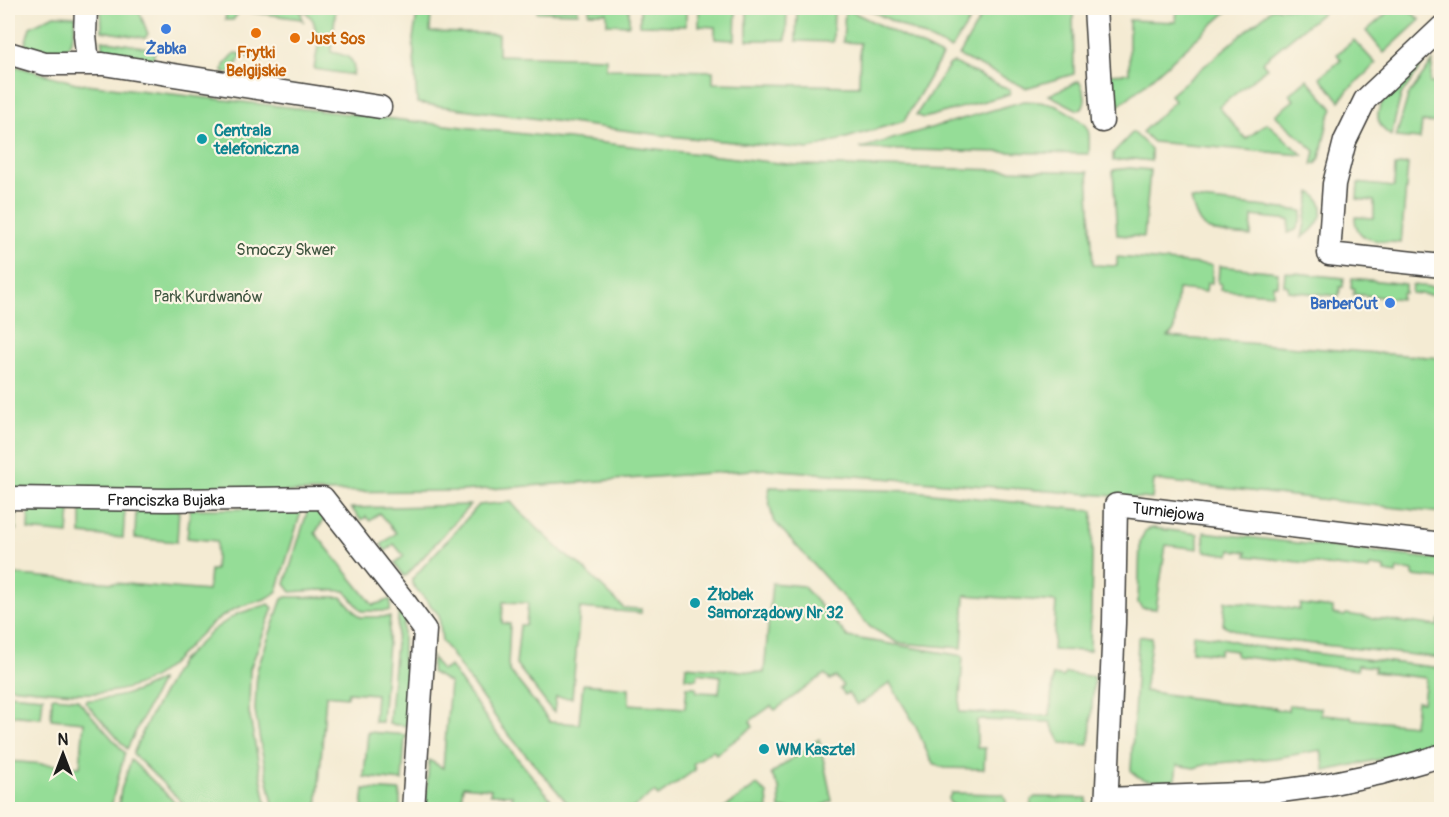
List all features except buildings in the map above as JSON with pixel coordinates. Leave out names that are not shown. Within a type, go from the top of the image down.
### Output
[{"type":"street","points":[[86,8],[88,63]]},
{"type":"street","points":[[1095,8],[1102,121]]},
{"type":"street","points":[[1442,27],[1365,100],[1346,141],[1334,184],[1329,254],[1442,266]]},
{"type":"street","points":[[8,53],[45,64],[103,64],[380,107]]},
{"type":"street","name":"Franciszka Bujaka","points":[[8,498],[167,500],[323,498],[425,630],[413,810]]},
{"type":"street","name":"Turniejowa","points":[[1442,544],[1116,505],[1114,623],[1106,804],[1266,793],[1381,773],[1442,755]]},
{"type":"green space","points":[[101,8],[138,8],[148,34],[145,38],[102,31]]},
{"type":"green space","points":[[227,8],[336,8],[331,52],[351,60],[353,75],[314,69],[319,41],[313,20],[306,12],[300,11],[304,22],[301,19],[243,11],[239,12],[233,20],[225,20]]},
{"type":"green space","points":[[418,8],[431,8],[430,32],[498,34],[498,55],[606,58],[606,69],[713,71],[713,83],[859,86],[860,43],[843,42],[845,8],[942,56],[904,121],[809,149],[668,136],[417,103],[413,39]]},
{"type":"green space","points":[[537,8],[578,8],[578,13],[537,12]]},
{"type":"green space","points":[[589,8],[629,8],[629,25],[607,24],[607,13],[589,13]]},
{"type":"green space","points":[[640,8],[686,8],[686,26],[640,25]]},
{"type":"green space","points":[[699,8],[736,8],[735,40],[715,39],[715,27],[699,26]]},
{"type":"green space","points":[[747,8],[787,8],[786,40],[747,40]]},
{"type":"green space","points":[[797,8],[834,8],[833,42],[796,41]]},
{"type":"green space","points":[[865,8],[978,8],[950,49]]},
{"type":"green space","points":[[986,8],[1073,8],[1074,74],[1026,88],[959,56]]},
{"type":"green space","points":[[1177,8],[1231,8],[1118,106],[1111,103],[1109,74],[1129,73],[1129,20],[1176,22]]},
{"type":"green space","points":[[1273,8],[1328,8],[1262,62],[1267,68],[1219,107],[1246,139],[1267,123],[1303,155],[1153,142],[1142,132],[1175,101],[1170,95]]},
{"type":"green space","points":[[1393,8],[1407,8],[1420,20],[1384,53],[1366,31]]},
{"type":"green space","points":[[54,15],[76,16],[71,41],[64,51],[50,55],[24,48],[30,27]]},
{"type":"green space","points":[[102,40],[155,49],[153,61],[104,51]]},
{"type":"green space","points":[[1354,40],[1376,64],[1348,90],[1340,101],[1320,77],[1341,60],[1337,54]]},
{"type":"green space","points":[[235,53],[273,59],[273,61],[241,56],[232,73],[223,72],[224,65]]},
{"type":"green space","points":[[1433,61],[1430,83],[1441,83],[1441,123],[1422,122],[1420,139],[1396,137],[1408,96]]},
{"type":"green space","points":[[954,63],[1010,90],[1010,94],[924,118],[916,115],[950,64]]},
{"type":"green space","points":[[1424,63],[1401,95],[1391,136],[1383,129],[1379,121],[1380,107],[1412,71]]},
{"type":"green space","name":"Park Kurdwanów","points":[[8,64],[76,83],[796,165],[1088,172],[1093,265],[1117,266],[1117,257],[1212,265],[1212,283],[1207,283],[1206,292],[1178,289],[1174,331],[1168,337],[1441,358],[1441,513],[1154,480],[1152,499],[766,469],[461,491],[8,489]]},
{"type":"green space","points":[[1307,79],[1333,109],[1328,120],[1320,158],[1312,165],[1315,151],[1275,115],[1294,100],[1289,94]]},
{"type":"green space","points":[[1079,81],[1085,98],[1082,109],[1078,110],[1049,95]]},
{"type":"green space","points":[[1024,101],[1053,105],[1081,121],[1088,130],[1089,154],[861,148]]},
{"type":"green space","points":[[1133,132],[1151,149],[1151,161],[1133,159],[1113,161],[1113,153]]},
{"type":"green space","points":[[1408,164],[1401,243],[1364,237],[1356,226],[1355,217],[1374,218],[1374,201],[1357,199],[1358,183],[1394,187],[1395,166]]},
{"type":"green space","points":[[1130,168],[1150,170],[1144,237],[1117,235],[1113,170]]},
{"type":"green space","points":[[1311,192],[1321,204],[1321,216],[1318,223],[1302,238]]},
{"type":"green space","points":[[1191,199],[1302,211],[1302,217],[1296,230],[1288,233],[1290,220],[1252,216],[1251,236],[1225,234],[1203,226],[1197,217]]},
{"type":"green space","points":[[1219,266],[1278,272],[1277,285],[1273,285],[1273,294],[1220,290]]},
{"type":"green space","points":[[1285,272],[1344,278],[1343,287],[1340,287],[1339,296],[1288,291],[1288,286],[1284,285]]},
{"type":"green space","points":[[1352,278],[1405,284],[1405,293],[1402,293],[1401,299],[1353,294]]},
{"type":"green space","points":[[1412,285],[1441,288],[1441,302],[1439,302],[1439,296],[1411,293]]},
{"type":"green space","points":[[770,487],[914,491],[1093,511],[1090,651],[1053,650],[1056,602],[965,595],[962,648],[898,643],[870,627],[773,520],[768,496]]},
{"type":"green space","points":[[511,502],[624,608],[641,609],[641,613],[580,608],[572,698],[556,697],[554,712],[516,664],[520,625],[526,625],[528,603],[503,602],[502,623],[510,624],[508,666],[550,722],[579,724],[583,684],[629,688],[629,704],[685,708],[687,687],[696,687],[697,692],[719,693],[721,676],[698,673],[696,679],[685,678],[686,666],[764,673],[772,583],[803,586],[848,637],[963,656],[959,712],[1050,716],[1053,675],[1063,677],[1066,673],[1094,677],[1088,745],[1061,743],[1050,722],[977,720],[977,748],[985,748],[984,769],[945,768],[935,765],[929,757],[916,726],[890,683],[857,705],[848,693],[845,695],[840,689],[843,686],[836,677],[830,680],[825,674],[775,710],[771,706],[750,721],[753,727],[716,754],[713,750],[693,764],[695,770],[658,796],[654,792],[633,809],[569,809],[570,806],[503,728],[442,641],[439,615],[412,584],[412,579],[479,505]]},
{"type":"green space","points":[[470,505],[404,576],[395,563],[404,556],[394,544],[386,551],[381,545],[396,533],[379,513],[370,521],[366,517],[361,520],[351,508]]},
{"type":"green space","points":[[8,506],[17,507],[16,530],[8,529]]},
{"type":"green space","points":[[29,507],[70,509],[68,534],[28,530]]},
{"type":"green space","points":[[136,508],[179,509],[177,542],[135,538]]},
{"type":"green space","points":[[81,509],[125,509],[123,538],[81,534]]},
{"type":"green space","points":[[190,509],[302,509],[277,591],[266,598],[234,609],[222,617],[208,627],[163,671],[146,682],[108,692],[88,693],[8,687],[8,574],[208,591],[210,570],[215,570],[217,541],[187,538]]},
{"type":"green space","points":[[308,509],[318,510],[326,517],[315,533],[373,605],[391,599],[390,611],[362,611],[345,591],[291,592],[285,584]]},
{"type":"green space","points":[[1153,528],[1198,534],[1198,549],[1166,545],[1156,609],[1142,608],[1138,603],[1140,542],[1145,531]]},
{"type":"green space","points":[[1204,532],[1441,560],[1441,579],[1413,576],[1413,571],[1397,569],[1396,574],[1385,572],[1385,568],[1370,566],[1369,570],[1246,556],[1247,552],[1231,550],[1230,555],[1205,551]]},
{"type":"green space","points":[[286,597],[342,597],[360,617],[390,617],[382,722],[374,722],[376,694],[348,692],[347,697],[326,695],[317,809],[274,809],[255,710],[257,670],[282,599]]},
{"type":"green space","points":[[1225,601],[1299,610],[1300,604],[1333,608],[1333,614],[1345,616],[1346,614],[1438,626],[1441,620],[1441,658],[1251,637],[1223,625]]},
{"type":"green space","points":[[269,604],[273,608],[250,669],[249,712],[267,809],[189,809],[133,754],[147,722],[180,662],[213,630],[237,614]]},
{"type":"green space","points":[[399,608],[408,619],[403,625],[403,665],[411,666],[406,722],[410,726],[389,724]]},
{"type":"green space","points":[[1193,634],[1223,638],[1251,646],[1441,668],[1441,740],[1386,758],[1325,771],[1321,750],[1275,758],[1208,764],[1194,768],[1177,765],[1175,780],[1151,781],[1139,778],[1131,770],[1138,638],[1142,636],[1152,637],[1144,691],[1288,711],[1289,705],[1321,708],[1321,715],[1414,725],[1417,701],[1423,702],[1426,678],[1374,672],[1374,667],[1358,665],[1357,670],[1236,656],[1236,651],[1220,649],[1219,654],[1192,651]]},
{"type":"green space","points":[[432,657],[442,671],[450,666],[495,731],[559,809],[511,809],[512,795],[490,794],[491,789],[463,786],[460,809],[425,810],[429,760],[443,768],[450,683],[431,672]]},
{"type":"green space","points":[[160,680],[127,749],[85,702],[124,695]]},
{"type":"green space","points":[[8,694],[43,697],[41,718],[8,715]]},
{"type":"green space","points":[[52,697],[77,699],[125,753],[111,809],[8,809],[8,761],[80,767],[84,722],[51,719]]},
{"type":"green space","points":[[368,732],[409,735],[405,738],[402,781],[364,777]]},
{"type":"green space","points":[[819,739],[832,801],[815,809],[780,809],[779,788],[771,774]]},
{"type":"green space","points":[[131,760],[182,809],[118,809],[121,790]]},
{"type":"green space","points":[[757,785],[767,794],[768,809],[723,809]]},
{"type":"green space","points":[[364,789],[400,791],[400,809],[362,809]]},
{"type":"green space","points":[[952,793],[1003,794],[1006,799],[1006,808],[989,806],[988,809],[964,809],[964,806],[954,806],[949,802],[948,799]]},
{"type":"green space","points":[[1035,797],[1087,798],[1087,809],[1031,809],[1031,800]]},
{"type":"place","name":"Żabka","points":[[166,29]]},
{"type":"place","name":"Frytki Belgijskie","points":[[256,33]]},
{"type":"place","name":"Just Sos","points":[[295,38]]},
{"type":"place","name":"Centrala telefoniczna","points":[[202,139]]},
{"type":"place","name":"BarberCut","points":[[1390,303]]},
{"type":"place","name":"Żłobek Samorządowy Nr 32","points":[[695,603]]},
{"type":"place","name":"WM Kasztel","points":[[764,749]]},
{"type":"park label","name":"Smoczy Skwer","points":[[286,249]]}]
